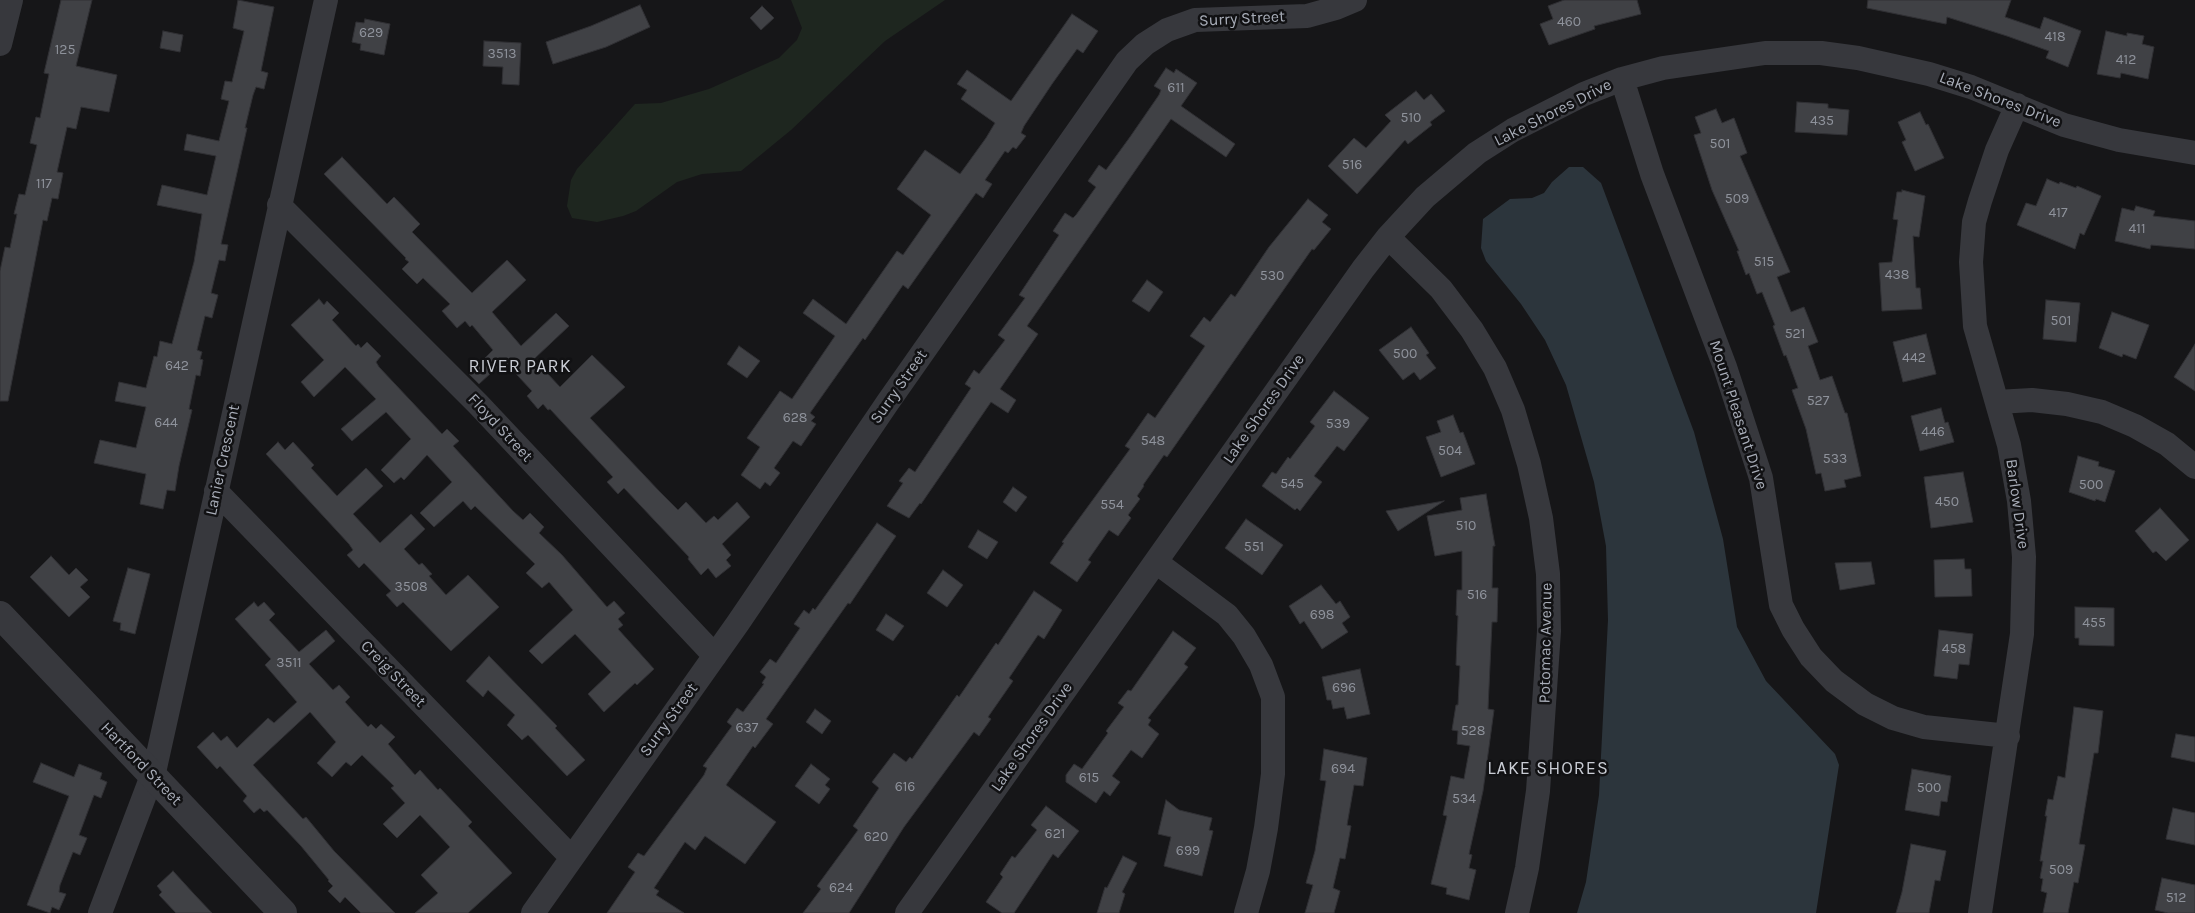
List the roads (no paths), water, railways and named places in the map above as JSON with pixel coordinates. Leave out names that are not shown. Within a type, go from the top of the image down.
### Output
[{"type":"street","points":[[0,44],[11,0]]},
{"type":"street","name":"Lanier Crescent","points":[[100,913],[152,776],[326,0]]},
{"type":"street","name":"Surry Street","points":[[533,913],[1127,61],[1145,44],[1166,30],[1195,20],[1307,16],[1336,8],[1355,0]]},
{"type":"street","name":"Lake Shores Drive","points":[[908,913],[1363,269],[1388,237],[1425,197],[1477,153],[1513,130],[1584,94],[1622,79],[1663,68],[1709,59],[1765,52],[1821,53],[1858,58],[1929,74],[1971,87],[2064,125],[2119,140],[2195,153]]},
{"type":"street","name":"Mount Pleasant Drive","points":[[1622,79],[1652,174],[1725,367],[1761,478],[1781,605],[1793,629],[1811,657],[1834,681],[1865,704],[1893,718],[1924,727],[2008,736]]},
{"type":"street","name":"Barlow Drive","points":[[1980,913],[2022,634],[2024,557],[2019,501],[2009,445],[1975,326],[1971,262],[1974,222],[1980,201],[1997,150],[2017,105]]},
{"type":"street","name":"Floyd Street","points":[[279,205],[478,404],[714,656]]},
{"type":"street","name":"Potomac Avenue","points":[[1388,237],[1441,289],[1472,330],[1494,368],[1513,410],[1529,464],[1541,518],[1548,574],[1548,649],[1538,791],[1527,868],[1517,913]]},
{"type":"street","points":[[1996,402],[2032,400],[2067,404],[2102,412],[2159,439],[2195,467]]},
{"type":"street","name":"Creig Street","points":[[216,491],[571,857]]},
{"type":"street","points":[[1156,562],[1227,615],[1244,636],[1261,665],[1273,697],[1273,774],[1258,872],[1246,913]]},
{"type":"street","name":"Hartford Street","points":[[0,615],[283,913]]},
{"type":"district","name":"RIVER PARK","points":[[520,367]]},
{"type":"district","name":"LAKE SHORES","points":[[1548,769]]}]
